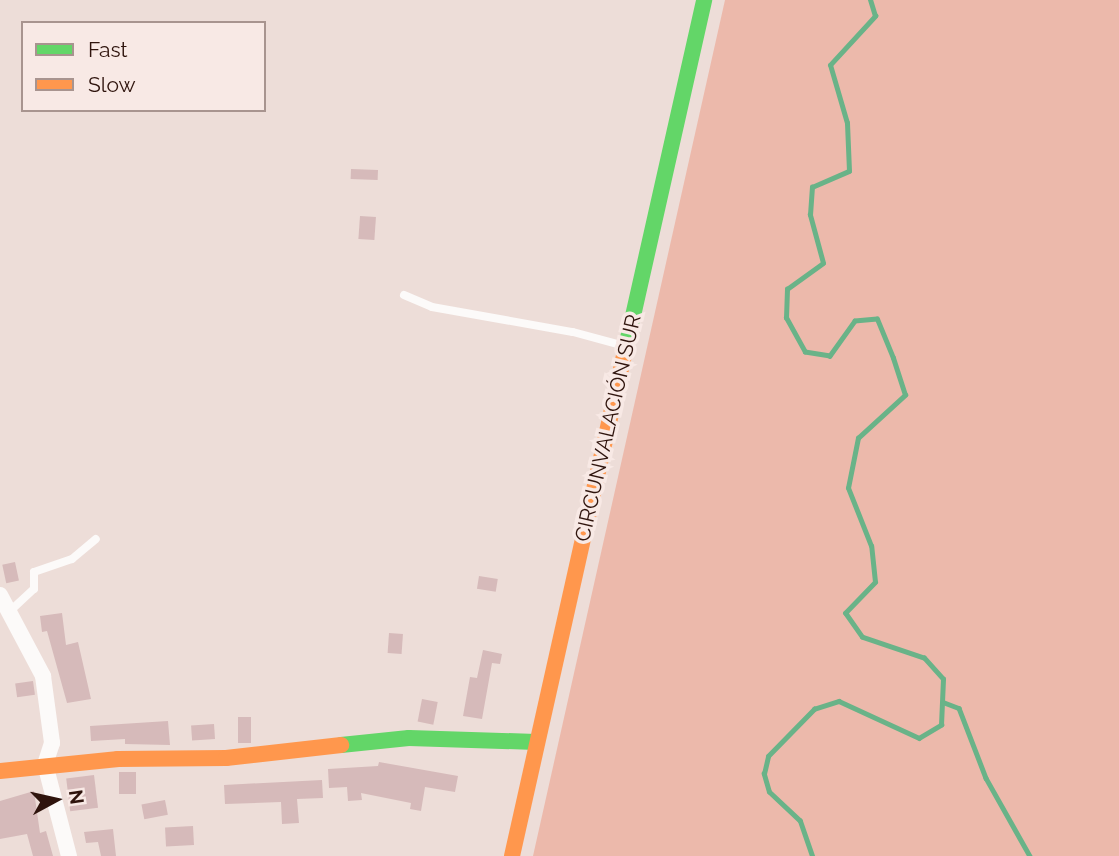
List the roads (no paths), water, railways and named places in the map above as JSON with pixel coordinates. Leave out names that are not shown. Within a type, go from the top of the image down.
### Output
[{"type":"main road","name":"CIRCUNVALACIÓN SUR","points":[[512,856],[704,0]]},
{"type":"main road","points":[[0,771],[46,764],[226,758],[409,738],[536,742]]},
{"type":"street","points":[[0,595],[43,676],[52,743],[46,764],[69,856]]},
{"type":"lane","points":[[404,295],[432,307],[573,331],[627,347]]},
{"type":"lane","points":[[9,612],[34,589],[34,572],[72,559],[96,539]]},
{"type":"waterway","points":[[812,856],[800,821],[769,792],[764,774],[768,756],[814,709],[839,701],[919,738],[941,725],[943,679],[924,658],[862,637],[845,613],[875,582],[871,546],[848,488],[858,438],[905,395],[893,358],[877,319],[855,321],[830,356],[805,352],[786,318],[787,289],[823,263],[810,215],[812,187],[849,171],[847,123],[830,65],[875,16],[870,0]]},
{"type":"waterway","points":[[943,702],[959,708],[986,778],[1030,856]]}]
